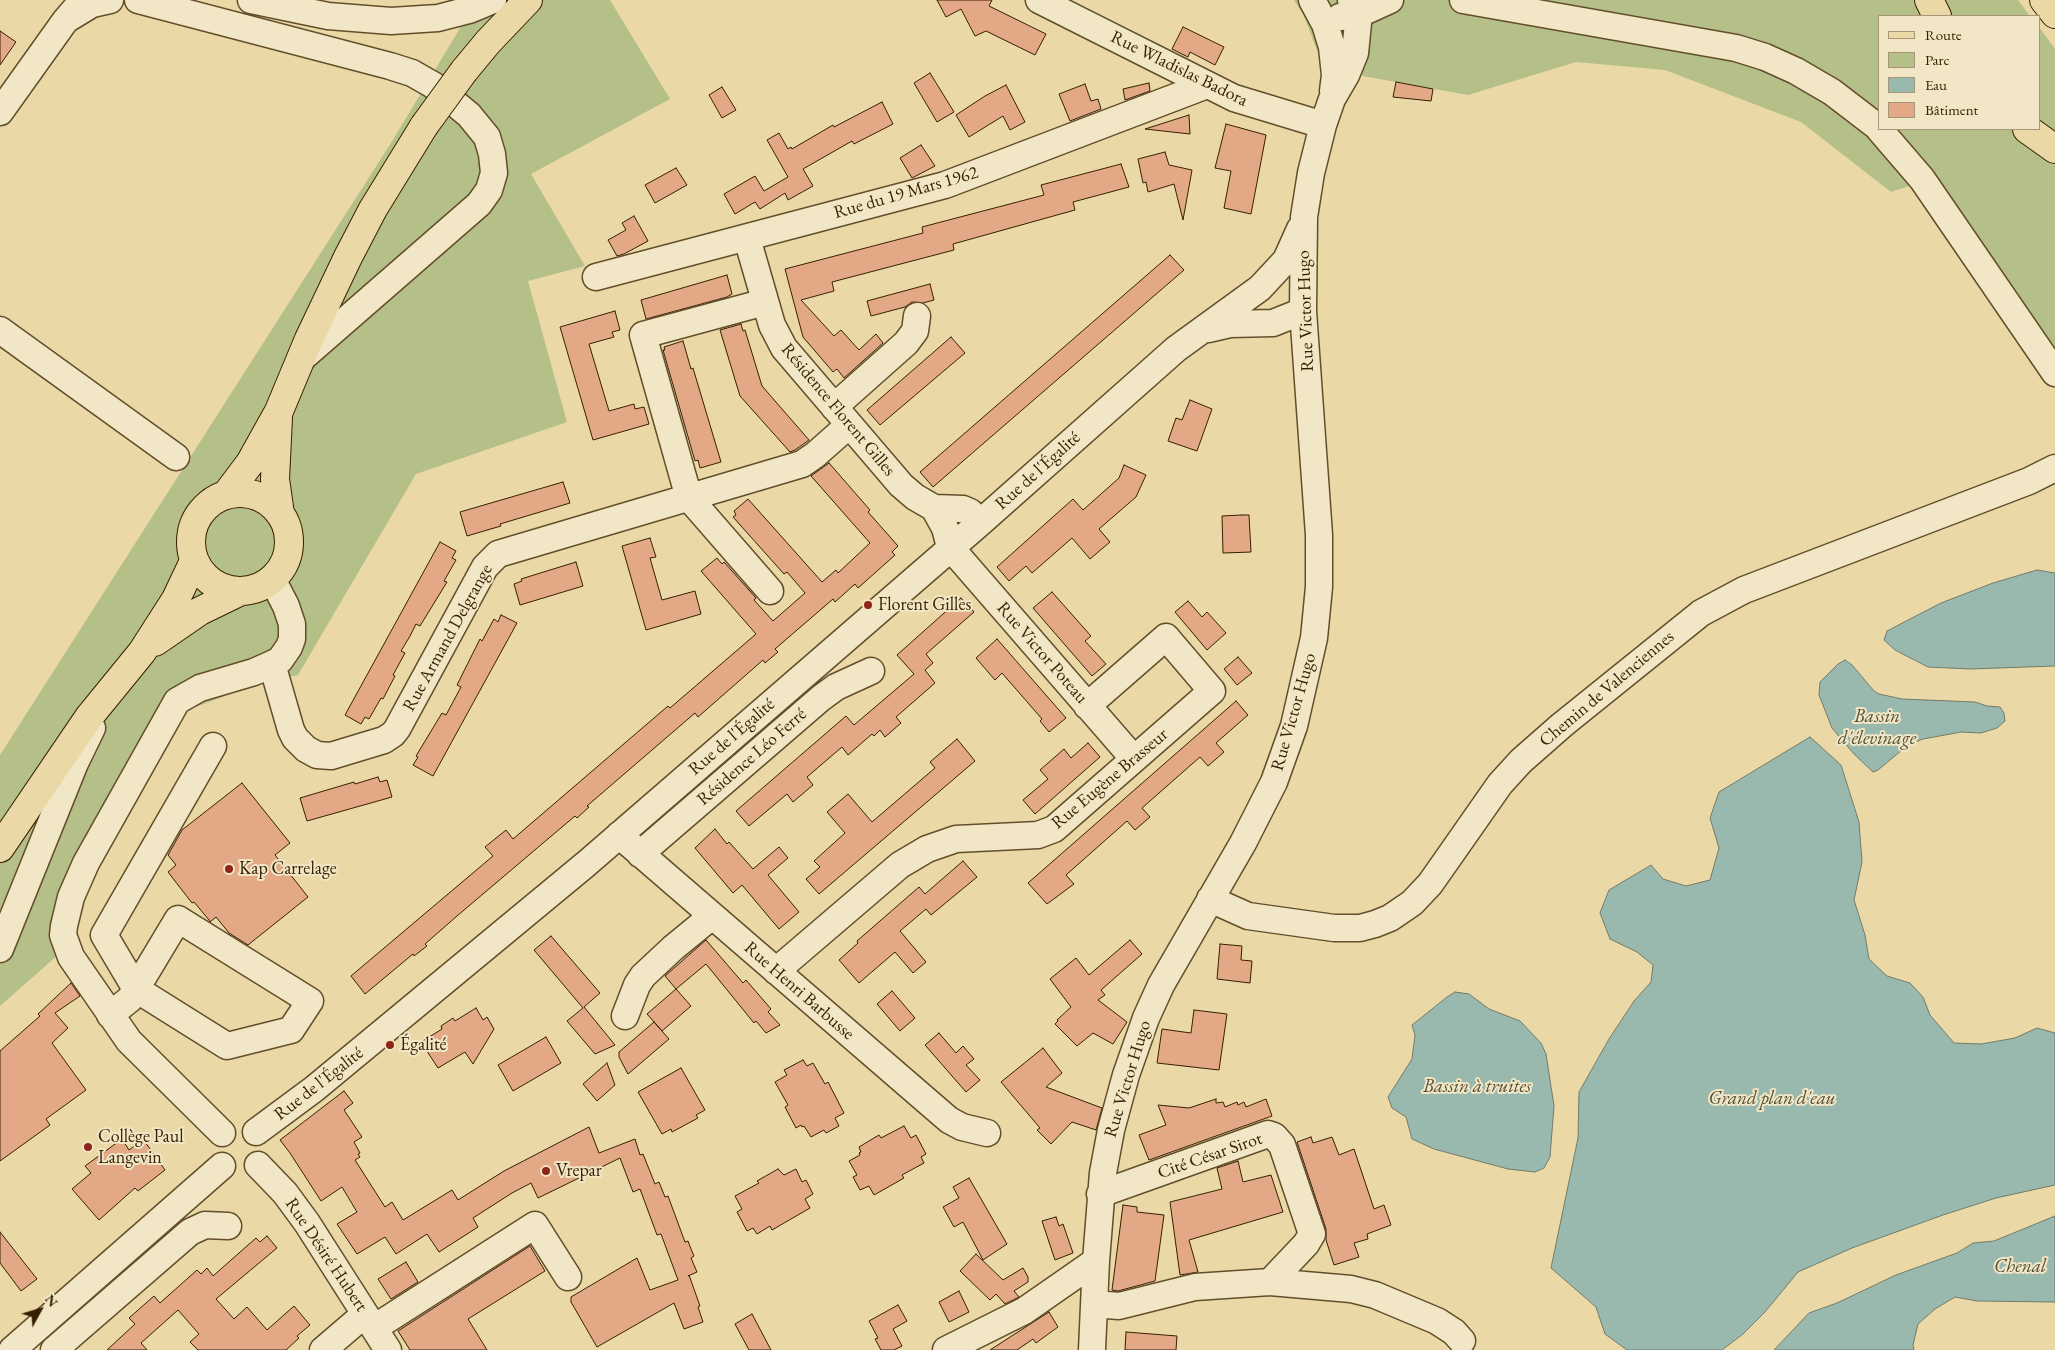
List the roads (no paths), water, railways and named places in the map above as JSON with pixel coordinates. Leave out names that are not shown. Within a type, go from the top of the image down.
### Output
[{"type":"main road","points":[[226,495],[250,463],[279,411],[332,289],[360,233],[424,126],[464,70],[528,0]]},
{"type":"main road","points":[[1929,0],[1936,15]]},
{"type":"main road","points":[[2044,0],[2055,14]]},
{"type":"main road","points":[[2029,130],[2055,149]]},
{"type":"main road","points":[[142,652],[212,604],[239,592],[260,587],[272,579],[282,568],[288,548],[288,534],[280,514],[275,479],[279,411]]},
{"type":"main road","points":[[239,592],[225,589],[212,583],[194,561],[190,541],[195,521],[208,504],[226,495],[246,493],[259,497],[271,504],[280,514]]},
{"type":"main road","points":[[0,848],[88,717],[142,652],[176,599],[194,561]]},
{"type":"street","points":[[0,112],[64,21],[83,0]]},
{"type":"street","points":[[64,21],[83,8],[110,0]]},
{"type":"street","points":[[138,0],[412,73],[433,85],[469,115],[486,137],[492,154],[494,174],[489,190],[479,204],[301,359]]},
{"type":"street","points":[[251,0],[328,16],[391,21],[438,18],[470,10],[493,0]]},
{"type":"street","name":"Rue Wladislas Badora","points":[[1039,0],[1244,103],[1323,126]]},
{"type":"street","points":[[1313,0],[1330,13],[1339,17],[1354,8],[1390,0]]},
{"type":"street","points":[[1313,0],[1325,24],[1332,47],[1335,75],[1332,99]]},
{"type":"street","points":[[1464,0],[1736,48],[1765,57],[1796,71],[1832,92],[1878,127]]},
{"type":"street","points":[[1332,99],[1346,75],[1355,53],[1359,30],[1354,8]]},
{"type":"street","name":"Rue du 19 Mars 1962","points":[[596,277],[945,185],[1208,85]]},
{"type":"street","name":"Rue Victor Hugo","points":[[1092,1350],[1100,1194],[1106,1153],[1116,1110],[1138,1037],[1161,985],[1259,815],[1282,762],[1299,706],[1317,620],[1319,535],[1303,311],[1304,217],[1310,178],[1332,99]]},
{"type":"street","points":[[1881,130],[1922,179],[2055,373]]},
{"type":"street","name":"Rue de l'Égalité","points":[[256,1132],[314,1089],[619,835],[981,522],[1176,349],[1250,297],[1269,280],[1286,260],[1304,217]]},
{"type":"street","name":"Résidence Florent Gilles","points":[[747,238],[772,325],[784,348],[901,485],[915,497],[934,508],[963,509],[970,512],[981,522]]},
{"type":"street","name":"Rue de l'Égalité","points":[[1200,331],[1230,324],[1273,323],[1303,311],[1290,299],[1279,294],[1266,293],[1250,297]]},
{"type":"street","points":[[765,302],[642,335],[689,498],[770,591]]},
{"type":"street","name":"Rue Armand Delgrange","points":[[272,664],[291,730],[295,738],[306,749],[317,755],[331,756],[384,740],[394,734],[397,729],[485,567],[493,557],[504,551],[802,464],[815,455],[841,416],[906,343],[915,331],[917,316]]},
{"type":"street","points":[[0,330],[176,457]]},
{"type":"street","name":"Chemin de Valenciennes","points":[[1210,899],[1248,916],[1334,928],[1360,928],[1390,918],[1412,903],[1430,884],[1500,784],[1521,761],[1701,613],[1744,590],[2029,482],[2055,468]]},
{"type":"street","name":"Résidence Florent Gilles","points":[[934,508],[946,528],[950,547]]},
{"type":"street","name":"Rue Victor Poteau","points":[[950,547],[1134,759]]},
{"type":"street","points":[[258,1165],[242,1173],[232,1172],[222,1166],[217,1158],[215,1148],[216,1141],[222,1133],[151,1065],[129,1041],[77,968],[66,946],[63,935],[71,897],[86,863],[177,701],[200,688],[254,672],[272,664],[280,660],[289,647],[292,630],[286,606],[272,579]]},
{"type":"street","name":"Rue Eugène Brasseur","points":[[776,971],[900,865],[917,854],[937,844],[956,839],[1044,834],[1054,829],[1212,691],[1166,637],[1087,706]]},
{"type":"street","name":"Résidence Léo Ferré","points":[[640,854],[821,698],[836,687],[871,670]]},
{"type":"street","points":[[0,949],[75,763],[110,689]]},
{"type":"street","points":[[110,1015],[130,999],[136,989],[178,919],[310,1001],[291,1030],[227,1046],[136,989],[104,935],[212,746]]},
{"type":"street","name":"Rue Henri Barbusse","points":[[619,835],[949,1120],[962,1127],[987,1133]]},
{"type":"street","points":[[625,1016],[636,985],[643,976],[666,954],[712,916]]},
{"type":"street","name":"Rue de l'Égalité","points":[[222,1133],[230,1127],[240,1125],[251,1128],[256,1132],[261,1138],[263,1148],[258,1165]]},
{"type":"street","name":"Cité César Sirot","points":[[1100,1194],[1262,1135],[1274,1136],[1282,1145],[1312,1234],[1306,1244],[1270,1282]]},
{"type":"street","name":"Rue Désiré Hubert","points":[[258,1165],[302,1216],[388,1350]]},
{"type":"street","points":[[12,1350],[222,1166]]},
{"type":"street","points":[[54,1350],[190,1232],[205,1225],[228,1226]]},
{"type":"street","points":[[323,1350],[369,1321],[535,1225],[568,1278]]},
{"type":"street","points":[[946,1350],[1024,1311],[1096,1261]]},
{"type":"street","points":[[1095,1304],[1119,1306],[1195,1287],[1270,1282],[1350,1289],[1375,1295],[1437,1321],[1454,1332],[1462,1341]]},
{"type":"water","name":"Bassin d'élevinage","points":[[2037,570],[2055,573],[2055,666],[1970,669],[1928,667],[1895,650],[1884,640],[1887,631],[1941,603],[1993,583]]},
{"type":"water","name":"Bassin d'élevinage","points":[[1845,660],[1879,694],[1902,699],[1975,702],[1987,706],[2000,707],[2004,713],[2005,721],[1997,728],[1981,733],[1961,732],[1923,739],[1908,745],[1873,772],[1854,754],[1832,728],[1819,695],[1820,682],[1838,664]]},
{"type":"water","name":"Grand plan d'eau","points":[[1810,737],[1841,765],[1859,822],[1862,862],[1854,900],[1865,935],[1869,959],[1887,976],[1910,983],[1923,997],[1930,1015],[1954,1043],[1981,1044],[2015,1038],[2037,1028],[2055,1033],[2055,1185],[1996,1198],[1943,1215],[1852,1248],[1798,1272],[1765,1312],[1743,1334],[1722,1350],[1627,1350],[1605,1334],[1596,1307],[1551,1268],[1578,1138],[1579,1092],[1609,1039],[1634,1001],[1651,982],[1653,965],[1637,952],[1610,939],[1600,913],[1609,890],[1651,865],[1663,879],[1686,886],[1710,880],[1719,848],[1710,818],[1719,792]]},
{"type":"water","name":"Bassin à truites","points":[[1455,992],[1469,994],[1489,1009],[1520,1021],[1541,1043],[1546,1054],[1554,1106],[1550,1157],[1544,1168],[1535,1172],[1508,1169],[1434,1149],[1412,1139],[1406,1117],[1392,1108],[1388,1097],[1412,1059],[1415,1035],[1412,1025]]},
{"type":"water","name":"Chenal","points":[[2055,1216],[2055,1302],[1977,1301],[1955,1297],[1935,1309],[1918,1324],[1913,1345],[1914,1350],[1774,1350],[1809,1313],[1837,1303],[1896,1275],[1957,1253],[1973,1243],[1994,1241]]},
{"type":"place","name":"Florent Gilles","points":[[868,605]]},
{"type":"place","name":"Kap Carrelage","points":[[229,869]]},
{"type":"place","name":"Égalité","points":[[390,1045]]},
{"type":"place","name":"Collège Paul Langevin","points":[[88,1147]]},
{"type":"place","name":"Vrepar","points":[[546,1171]]}]
